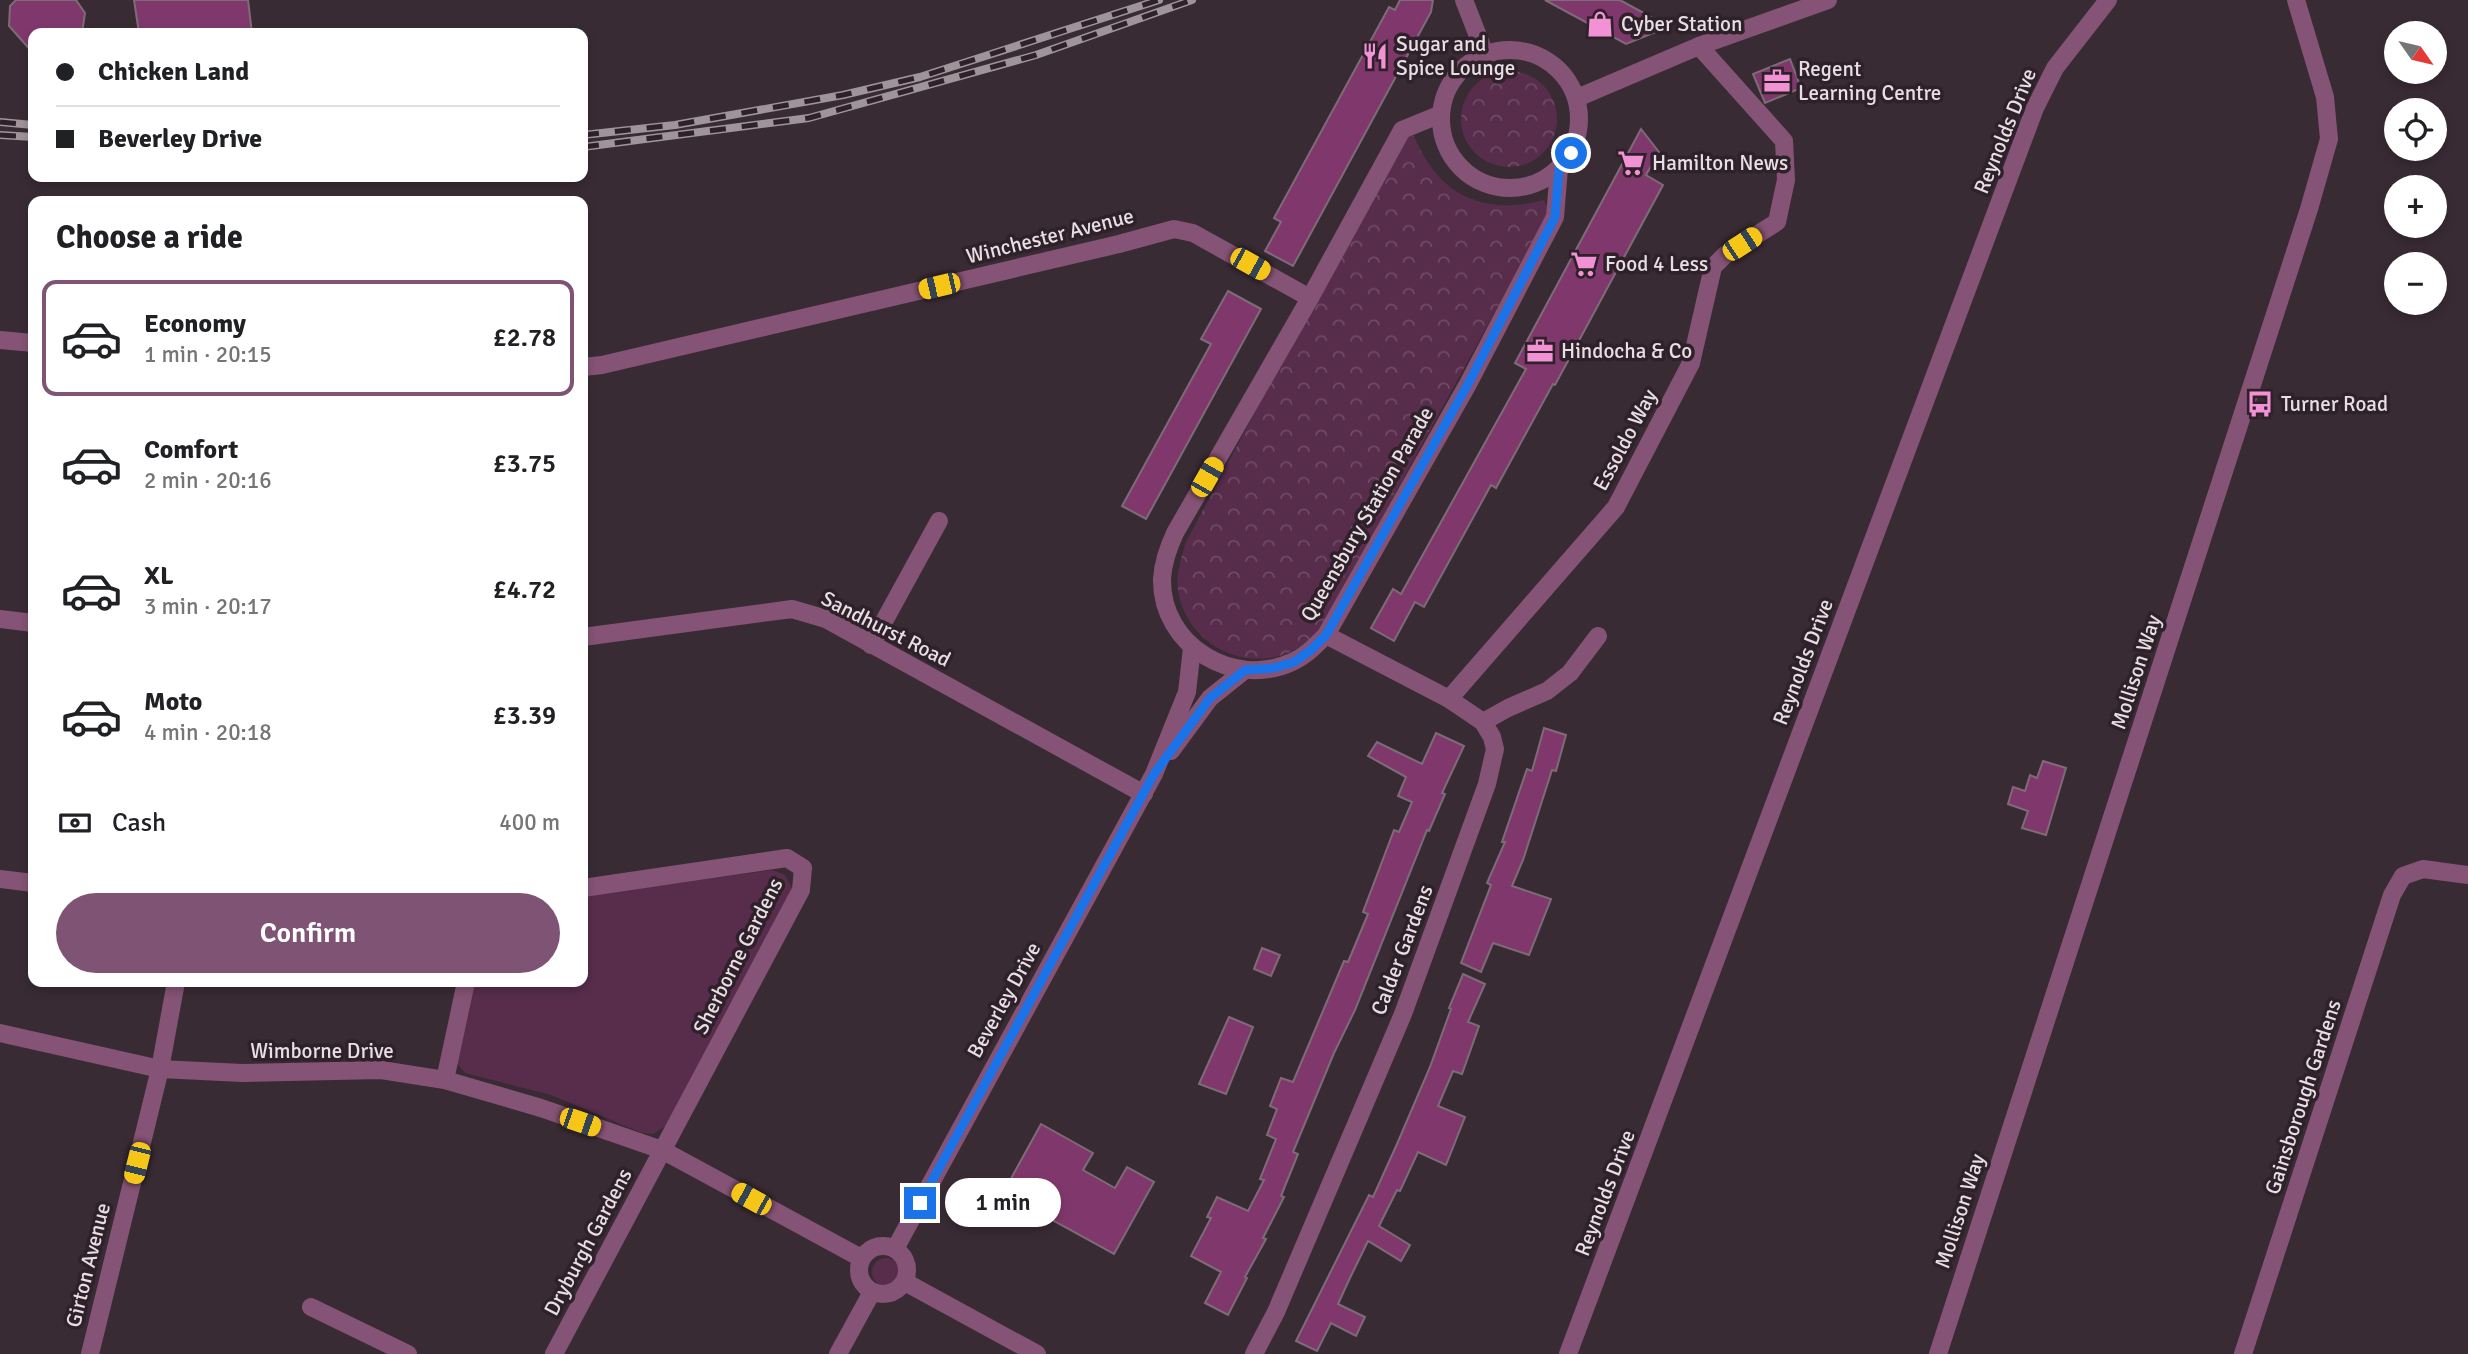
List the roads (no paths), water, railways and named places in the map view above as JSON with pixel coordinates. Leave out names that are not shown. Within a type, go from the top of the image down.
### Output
[{"type":"street","points":[[1464,0],[1485,54]]},
{"type":"street","points":[[1577,98],[1699,46],[1828,0]]},
{"type":"street","name":"Reynolds Drive","points":[[1568,1354],[2035,108],[2055,68],[2108,0]]},
{"type":"street","name":"Mollison Way","points":[[1938,1354],[2152,700],[2329,139],[2325,97],[2296,0]]},
{"type":"street","name":"Essoldo Way","points":[[1449,699],[1616,507],[1691,363],[1713,267],[1725,255],[1777,222],[1786,180],[1784,141],[1699,46]]},
{"type":"street","points":[[1507,50],[1530,52],[1550,62],[1566,78],[1577,98],[1580,117],[1578,136],[1571,153],[1559,169],[1540,182],[1517,189],[1493,187],[1471,177],[1454,160],[1443,138],[1441,114],[1445,95],[1454,78],[1468,64],[1485,54],[1507,50]]},
{"type":"street","name":"Queensbury Station Parade","points":[[1441,114],[1402,130],[1310,298],[1175,533],[1165,556],[1162,581],[1166,606],[1176,628],[1192,648],[1215,662],[1232,669],[1274,668],[1294,662],[1326,635],[1468,384],[1549,229],[1555,217],[1559,169]]},
{"type":"street","name":"Winchester Avenue","points":[[588,366],[1174,229],[1193,233],[1310,298]]},
{"type":"street","points":[[0,340],[28,343]]},
{"type":"street","points":[[871,645],[939,521]]},
{"type":"street","name":"Sandhurst Road","points":[[588,637],[792,609],[826,619],[1143,794]]},
{"type":"street","points":[[0,618],[28,622]]},
{"type":"street","points":[[1326,635],[1449,699],[1483,722],[1507,708],[1547,691],[1570,673],[1598,636]]},
{"type":"street","name":"Beverley Drive","points":[[895,1249],[1154,774],[1187,692],[1192,648]]},
{"type":"street","name":"Beverley Drive","points":[[1154,774],[1210,698],[1245,670]]},
{"type":"street","name":"Calder Gardens","points":[[1254,1354],[1276,1312],[1403,1014],[1488,784],[1495,749],[1492,737],[1483,722]]},
{"type":"street","name":"Sherborne Gardens","points":[[588,887],[788,858],[803,868],[801,890],[662,1150]]},
{"type":"street","name":"Gainsborough Gardens","points":[[2243,1354],[2392,895],[2403,876],[2423,869],[2468,875]]},
{"type":"street","points":[[0,879],[28,882]]},
{"type":"street","name":"Girton Avenue","points":[[90,1354],[160,1069],[175,987]]},
{"type":"street","points":[[445,1080],[465,987]]},
{"type":"street","name":"Wimborne Drive","points":[[0,1033],[160,1069],[242,1073],[381,1070],[445,1080],[541,1108],[662,1150],[861,1258]]},
{"type":"street","name":"Dryburgh Gardens","points":[[554,1354],[662,1150]]},
{"type":"street","points":[[876,1247],[895,1249],[907,1263],[905,1282],[890,1294],[872,1292],[860,1277],[861,1258],[876,1247]]},
{"type":"street","points":[[905,1282],[1037,1354]]},
{"type":"street","points":[[838,1354],[872,1292]]},
{"type":"street","points":[[311,1307],[408,1354]]},
{"type":"railway","points":[[588,134],[675,125],[843,95],[920,77],[1159,0]]},
{"type":"railway","points":[[588,146],[809,118],[1036,55],[1192,0]]},
{"type":"railway","points":[[0,122],[28,125]]},
{"type":"railway","points":[[0,135],[28,137]]},
{"type":"place","name":"Cyber Station","points":[[1600,24]]},
{"type":"place","name":"Sugar and Spice Lounge","points":[[1375,56]]},
{"type":"place","name":"Regent Learning Centre","points":[[1777,81]]},
{"type":"place","name":"Hamilton News","points":[[1631,163]]},
{"type":"place","name":"Food 4 Less","points":[[1584,264]]},
{"type":"place","name":"Hindocha & Co","points":[[1540,351]]},
{"type":"place","name":"Turner Road","points":[[2260,404]]}]
